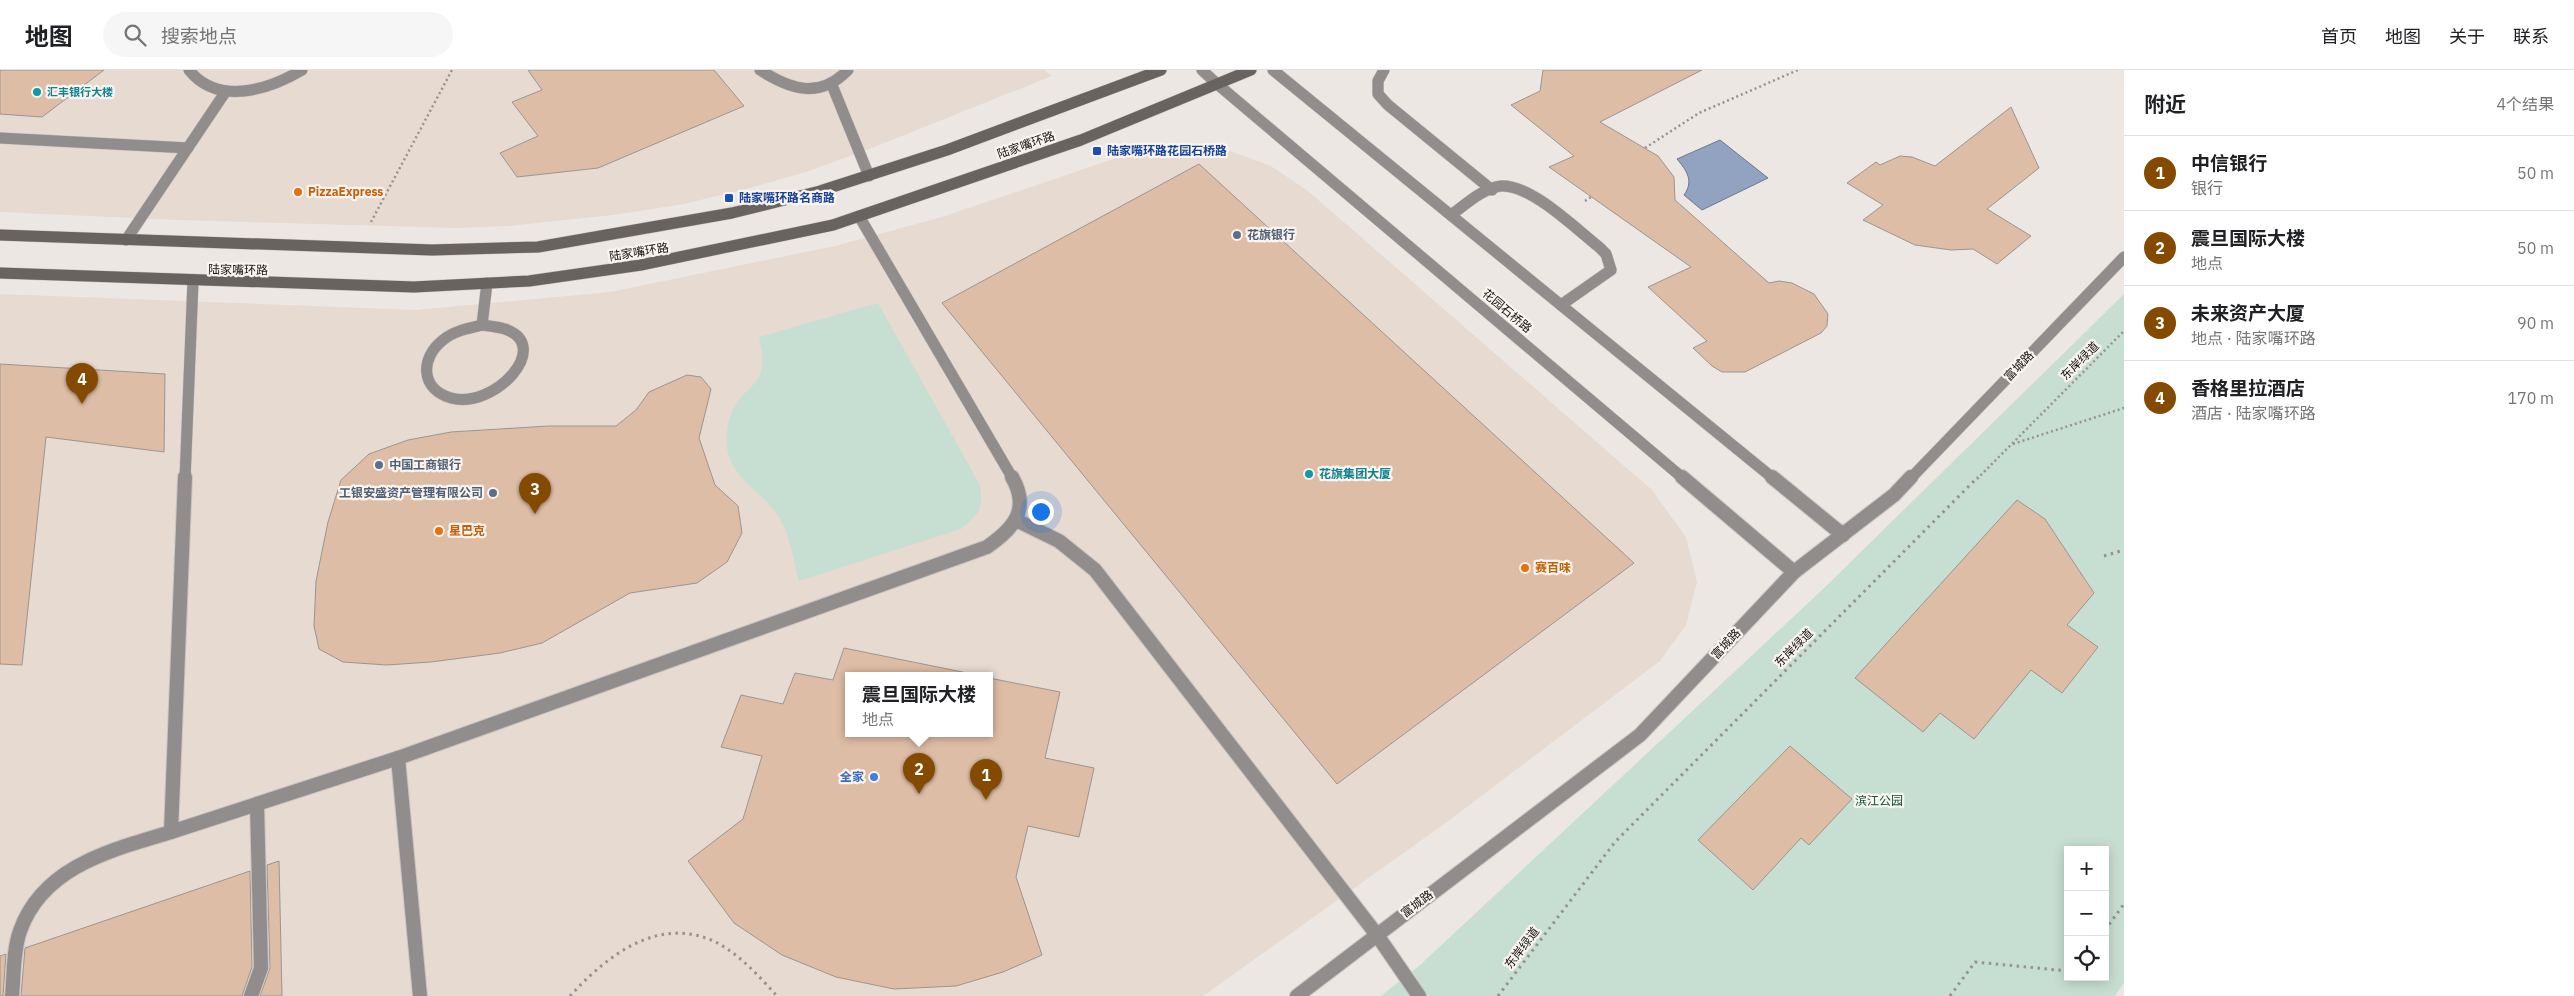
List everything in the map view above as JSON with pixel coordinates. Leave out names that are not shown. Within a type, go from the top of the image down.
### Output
[{"type":"main road","name":"陆家嘴环路","points":[[0,235],[432,250],[538,247],[732,213],[820,191],[947,150],[1161,70]]},
{"type":"main road","name":"陆家嘴环路","points":[[0,273],[193,282],[414,287],[529,281],[641,265],[746,245],[833,225],[1081,140],[1251,70]]},
{"type":"street","points":[[189,70],[194,78],[207,87],[226,91],[248,90],[272,85],[302,70]]},
{"type":"street","points":[[760,70],[778,82],[791,86],[832,85],[848,70]]},
{"type":"street","name":"花园石桥路","points":[[1202,70],[1794,572]]},
{"type":"street","points":[[1273,70],[1843,535]]},
{"type":"street","points":[[1384,70],[1378,81],[1378,94],[1388,105],[1492,190]]},
{"type":"street","points":[[832,85],[870,176]]},
{"type":"street","points":[[126,240],[226,91]]},
{"type":"street","points":[[0,138],[188,148]]},
{"type":"street","points":[[1451,215],[1501,186],[1520,189],[1606,254],[1611,270],[1560,305]]},
{"type":"street","points":[[12,996],[20,932],[31,907],[49,886],[71,867],[171,832],[398,758],[987,547],[1003,536],[1018,521],[1021,501],[1017,485],[859,216]]},
{"type":"street","name":"富城路","points":[[1297,996],[1640,735],[1794,572],[1894,496],[2124,257]]},
{"type":"street","points":[[171,832],[193,282]]},
{"type":"street","points":[[482,325],[487,283]]},
{"type":"street","points":[[482,325],[508,329],[517,336],[522,344],[524,355],[514,377],[489,394],[475,398],[446,397],[435,392],[428,384],[425,374],[432,351],[454,333],[482,325]]},
{"type":"street","points":[[1018,521],[1058,538],[1077,552],[1095,570],[1377,935],[1419,996]]},
{"type":"street","points":[[398,758],[420,996]]},
{"type":"street","points":[[251,996],[262,968],[257,804]]},
{"type":"path","points":[[358,248],[452,70]]},
{"type":"path","points":[[1644,148],[1686,120],[1798,70]]},
{"type":"path","name":"东岸绿道","points":[[1498,996],[1615,842],[2124,332]]},
{"type":"path","points":[[2012,444],[2124,408]]},
{"type":"path","points":[[2104,556],[2124,550]]},
{"type":"path","points":[[2109,925],[2124,904]]},
{"type":"path","points":[[570,996],[602,962],[629,946],[658,937],[686,933],[708,938],[760,976],[777,996]]},
{"type":"path","points":[[1950,996],[1976,962],[2064,970]]},
{"type":"shaded area","points":[[0,70],[1044,70],[1052,76],[867,150],[809,171],[750,188],[684,204],[613,215],[509,226],[457,228],[178,220],[0,212]]},
{"type":"shaded area","points":[[1181,145],[1230,151],[1271,166],[1308,191],[1652,490],[1686,537],[1697,582],[1686,625],[1660,661],[1447,822],[1203,996],[0,996],[0,294],[416,310],[610,292],[835,246],[942,217],[1131,153]]},
{"type":"green space","name":"滨江公园","points":[[2124,294],[2124,983],[2115,996],[1381,996],[1420,965],[1821,591]]},
{"type":"green space","points":[[878,303],[980,485],[981,500],[979,510],[961,529],[799,581],[788,537],[781,520],[770,505],[740,475],[729,458],[727,447],[728,423],[738,401],[754,384],[762,368],[759,337]]},
{"type":"water","points":[[1720,140],[1768,178],[1702,210],[1684,195],[1689,181],[1684,168],[1677,159]]},
{"type":"building","name":"汇丰银行大楼","points":[[0,70],[104,70],[42,117],[0,114]]},
{"type":"building","points":[[528,70],[714,70],[744,106],[598,168],[517,177],[500,153],[538,136],[512,102],[542,90]]},
{"type":"building","points":[[1543,70],[1702,70],[1600,122],[1658,156],[1674,177],[1675,200],[1769,283],[1779,281],[1792,283],[1814,294],[1828,314],[1827,326],[1821,333],[1745,372],[1722,372],[1712,366],[1693,348],[1707,341],[1648,287],[1691,267],[1549,167],[1574,156],[1511,105],[1540,91]]},
{"type":"building","points":[[2011,107],[2039,168],[1987,209],[2031,236],[1997,264],[1973,249],[1951,250],[1915,245],[1863,220],[1883,205],[1847,183],[1876,162],[1880,165],[1900,156],[1912,157],[1935,166]]},
{"type":"building","name":"花旗集团大厦","points":[[1199,164],[1634,563],[1337,784],[942,303]]},
{"type":"building","points":[[0,364],[165,374],[164,452],[46,437],[22,665],[0,664]]},
{"type":"building","points":[[687,375],[701,377],[711,389],[699,438],[715,485],[738,506],[742,533],[727,562],[697,583],[630,593],[542,643],[500,653],[431,662],[387,665],[343,662],[319,649],[314,626],[316,581],[328,522],[341,480],[369,454],[408,440],[451,432],[549,426],[616,426],[636,410],[649,392]]},
{"type":"building","points":[[2017,500],[2045,519],[2094,593],[2067,625],[2098,647],[2062,693],[2031,670],[1974,739],[1940,713],[1923,732],[1855,678]]},
{"type":"building","points":[[844,648],[962,672],[845,672],[845,737],[993,737],[993,679],[1060,692],[1045,758],[1094,768],[1079,837],[1028,826],[1016,877],[1042,955],[1003,972],[956,986],[894,989],[836,977],[782,955],[734,923],[688,861],[743,819],[762,756],[721,747],[741,695],[783,704],[795,673],[833,680]]},
{"type":"building","points":[[1790,746],[1852,799],[1809,845],[1801,838],[1753,890],[1698,840]]},
{"type":"building","points":[[279,861],[282,996],[260,996],[270,968],[267,865]]},
{"type":"building","points":[[250,871],[252,967],[242,996],[21,996],[25,948]]},
{"type":"building","points":[[6,954],[3,996],[0,996],[0,956]]},
{"type":"place","name":"汇丰银行大楼","points":[[37,92]]},
{"type":"place","name":"陆家嘴环路花园石桥路","points":[[1097,151]]},
{"type":"place","name":"PizzaExpress","points":[[298,192]]},
{"type":"place","name":"陆家嘴环路名商路","points":[[729,198]]},
{"type":"place","name":"花旗银行","points":[[1237,235]]},
{"type":"place","name":"香格里拉酒店","points":[[82,404]]},
{"type":"place","name":"中国工商银行","points":[[379,465]]},
{"type":"place","name":"花旗集团大厦","points":[[1309,474]]},
{"type":"place","name":"工银安盛资产管理有限公司","points":[[493,493]]},
{"type":"place","name":"未来资产大厦","points":[[535,514]]},
{"type":"place","name":"星巴克","points":[[439,531]]},
{"type":"place","name":"赛百味","points":[[1525,568]]},
{"type":"place","name":"全家","points":[[874,777]]},
{"type":"place","name":"震旦国际大楼","points":[[919,794]]},
{"type":"place","name":"中信银行","points":[[986,800]]}]
